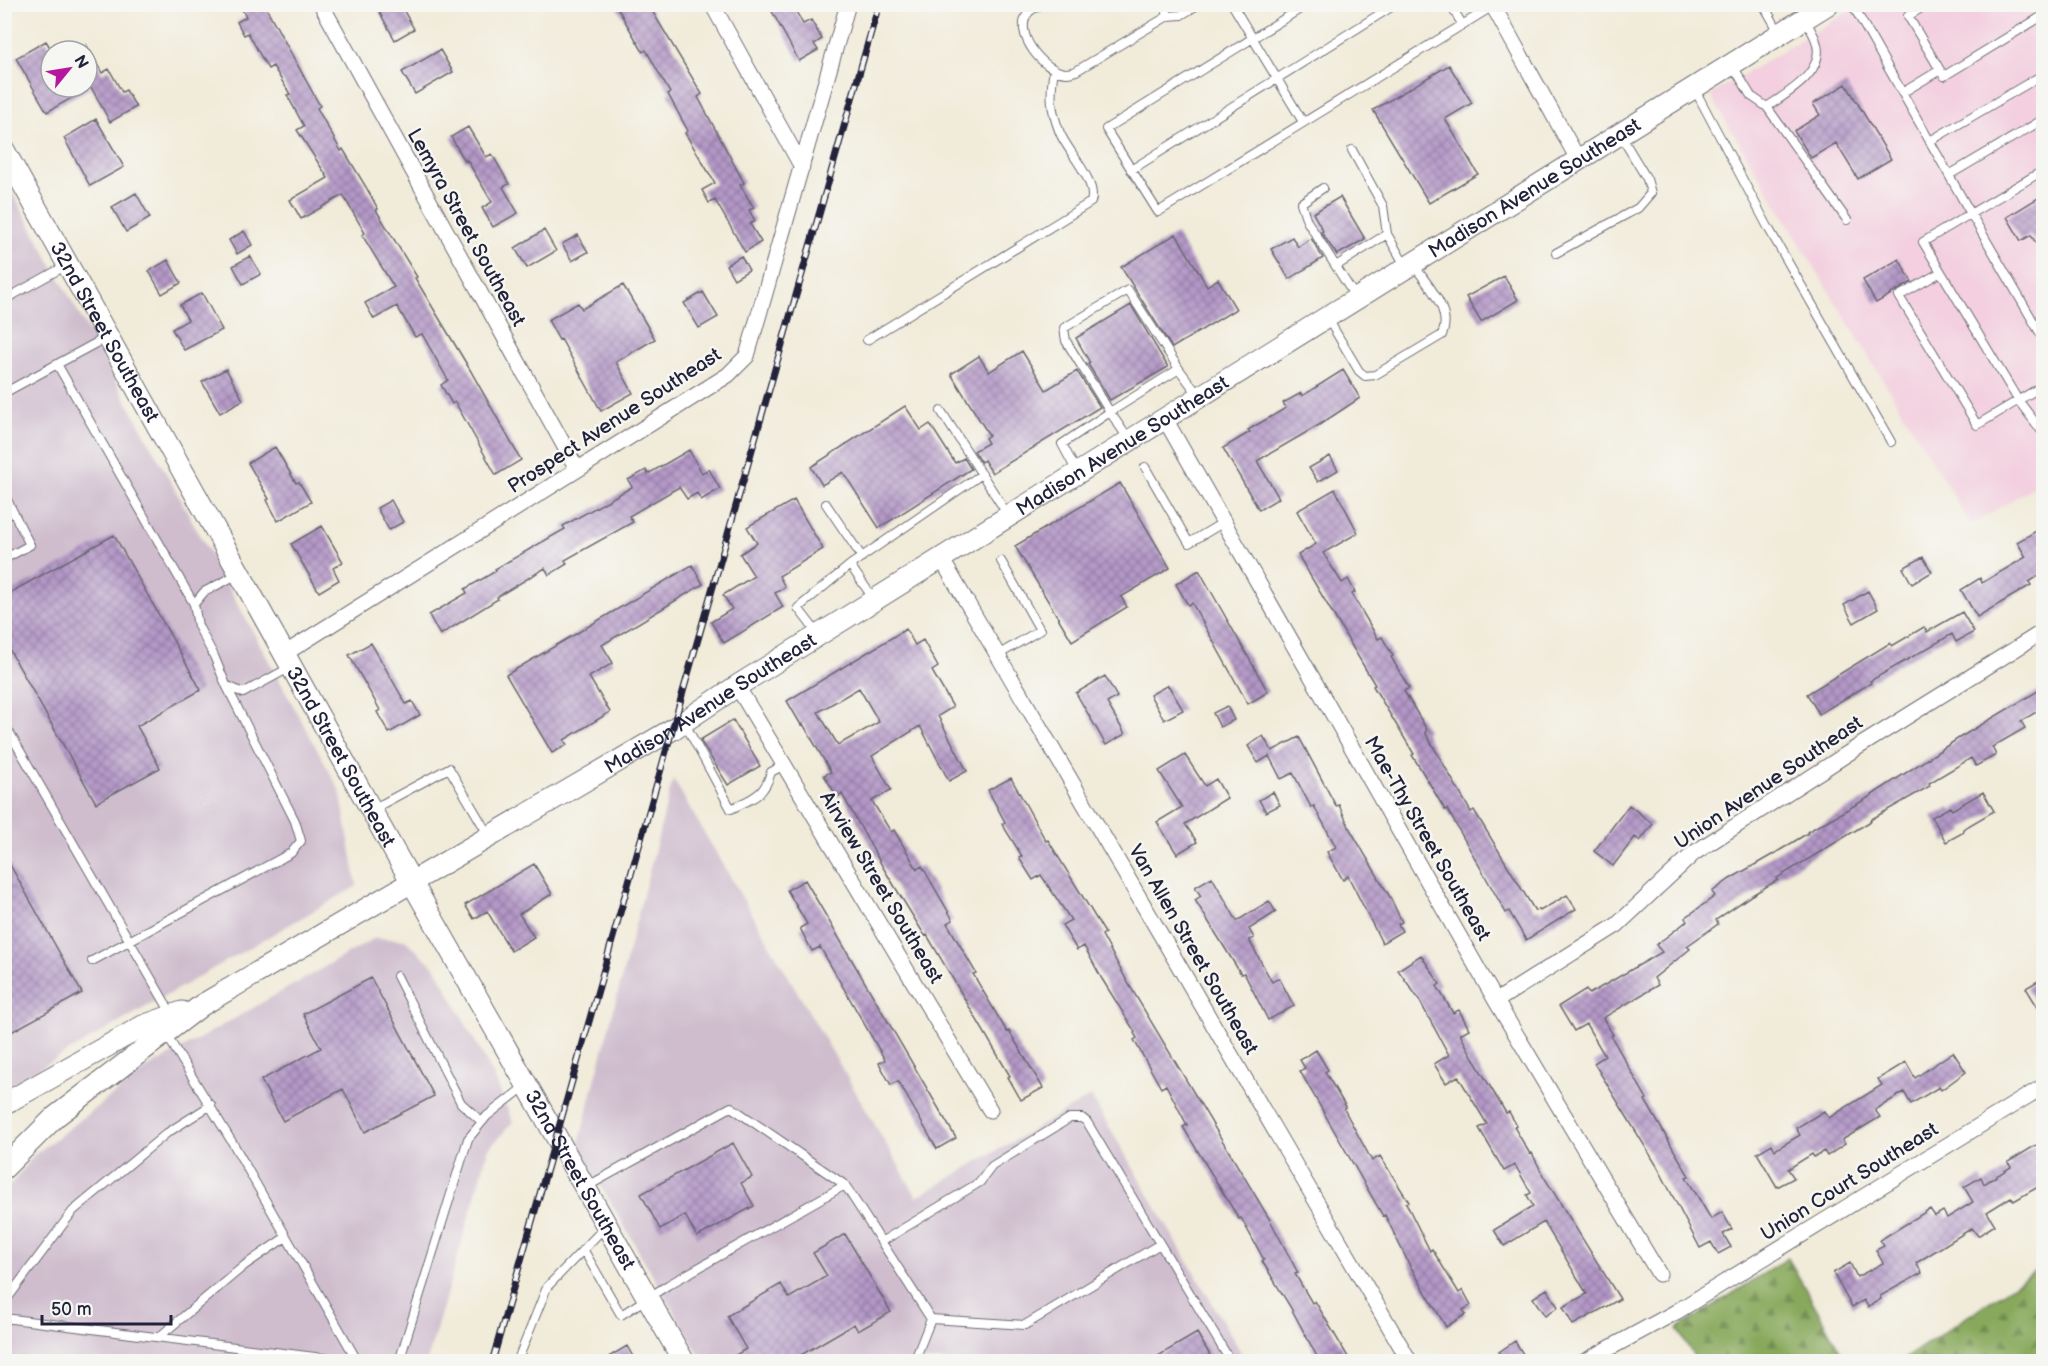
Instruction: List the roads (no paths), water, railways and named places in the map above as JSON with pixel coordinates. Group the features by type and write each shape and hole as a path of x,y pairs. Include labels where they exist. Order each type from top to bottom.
{"street":[{"name":"Lemyra Street Southeast","path":"321,4 577,469"},
{"path":"712,4 802,166"},
{"name":"Prospect Avenue Southeast","path":"287,661 577,469 728,375 747,356 848,4"},
{"name":"Madison Avenue Southeast","path":"4,1168 55,1117 169,1024 684,722 737,686 1828,4"},
{"path":"1492,5 1579,161"},
{"name":"32nd Street Southeast","path":"6,155 287,661 684,1362"},
{"name":"Mae-Thy Street Southeast","path":"1165,419 1496,1001 1659,1274"},
{"name":"Van Allen Street Southeast","path":"942,558 1410,1362"},
{"name":"Union Avenue Southeast","path":"1496,1001 1617,925 1694,853 1850,752 2043,632"},
{"name":"Airview Street Southeast","path":"737,686 990,1110"},
{"path":"4,1104 143,1026 169,1024"},
{"name":"Union Court Southeast","path":"1584,1362 1677,1312 2043,1086"}],"lane":[{"path":"1042,4 1028,8 1024,22 1029,43 1032,51 1042,62 1065,73 1076,71 1168,16 1181,15 1199,4"},
{"path":"1165,4 1168,16"},
{"path":"1232,4 1303,122"},
{"path":"1308,4 1106,129 1158,212 1492,5"},
{"path":"1131,170 1396,4"},
{"path":"1449,4 1462,24"},
{"path":"1763,4 1780,34"},
{"path":"1852,4 2040,333 2043,331"},
{"path":"1929,4 1908,16 1944,76 2043,15"},
{"path":"1767,107 1803,82 1816,65 1817,42 1804,19"},
{"path":"1732,64 1751,96 1767,107 1847,220"},
{"path":"867,340 1091,202 1094,195 1090,185 1060,134 1052,109 1050,93 1054,69"},
{"path":"1902,93 1940,70"},
{"path":"1930,141 2043,74"},
{"path":"1694,88 1769,229 1891,442"},
{"path":"1949,175 2043,119"},
{"path":"1556,254 1638,208 1652,193 1647,179 1620,135"},
{"path":"1327,318 1359,371 1365,376 1375,375 1442,335 1446,326 1442,307 1387,234 1383,206 1352,150"},
{"path":"2043,170 1923,242 2018,400 2043,434"},
{"path":"1323,189 1301,203 1307,221 1357,299"},
{"path":"1336,266 1387,234"},
{"path":"4,300 68,264"},
{"path":"1941,272 1899,296 1977,425 2043,385"},
{"path":"1130,441 1066,341 1064,328 1128,290 1199,398"},
{"path":"4,393 108,336"},
{"path":"57,364 194,604 198,626 296,821 301,841 291,853 92,961"},
{"path":"1077,474 1062,444 1179,369"},
{"path":"941,411 1009,516"},
{"path":"1145,466 1189,543 1224,522"},
{"path":"819,635 798,608 850,565 982,474"},
{"path":"4,494 30,545 4,559"},
{"path":"825,504 862,557"},
{"path":"998,655 1040,630 1001,561"},
{"path":"850,565 875,600"},
{"path":"194,604 204,592 239,574"},
{"path":"226,685 243,693 287,661"},
{"path":"684,722 731,809 761,794 767,786 771,772 784,765"},
{"path":"4,723 130,941 211,1105 356,1362"},
{"path":"371,810 448,768 490,837"},
{"path":"397,976 461,1103 482,1122"},
{"path":"399,1362 468,1138 486,1116 527,1085"},
{"path":"4,1303 73,1211 167,1133 211,1105"},
{"path":"585,1187 731,1107 845,1185 930,1319"},
{"path":"881,1242 980,1182 992,1166 1070,1118 1082,1118 1088,1122 1231,1362"},
{"path":"583,1249 621,1315 648,1297 845,1185"},
{"path":"517,1362 547,1287 607,1225"},
{"path":"159,1337 245,1264 286,1237"},
{"path":"930,1319 1025,1325 1161,1244"},
{"path":"4,1318 356,1362"},
{"path":"914,1362 930,1319"}],"railway":[{"path":"492,1362 879,4"}]}
